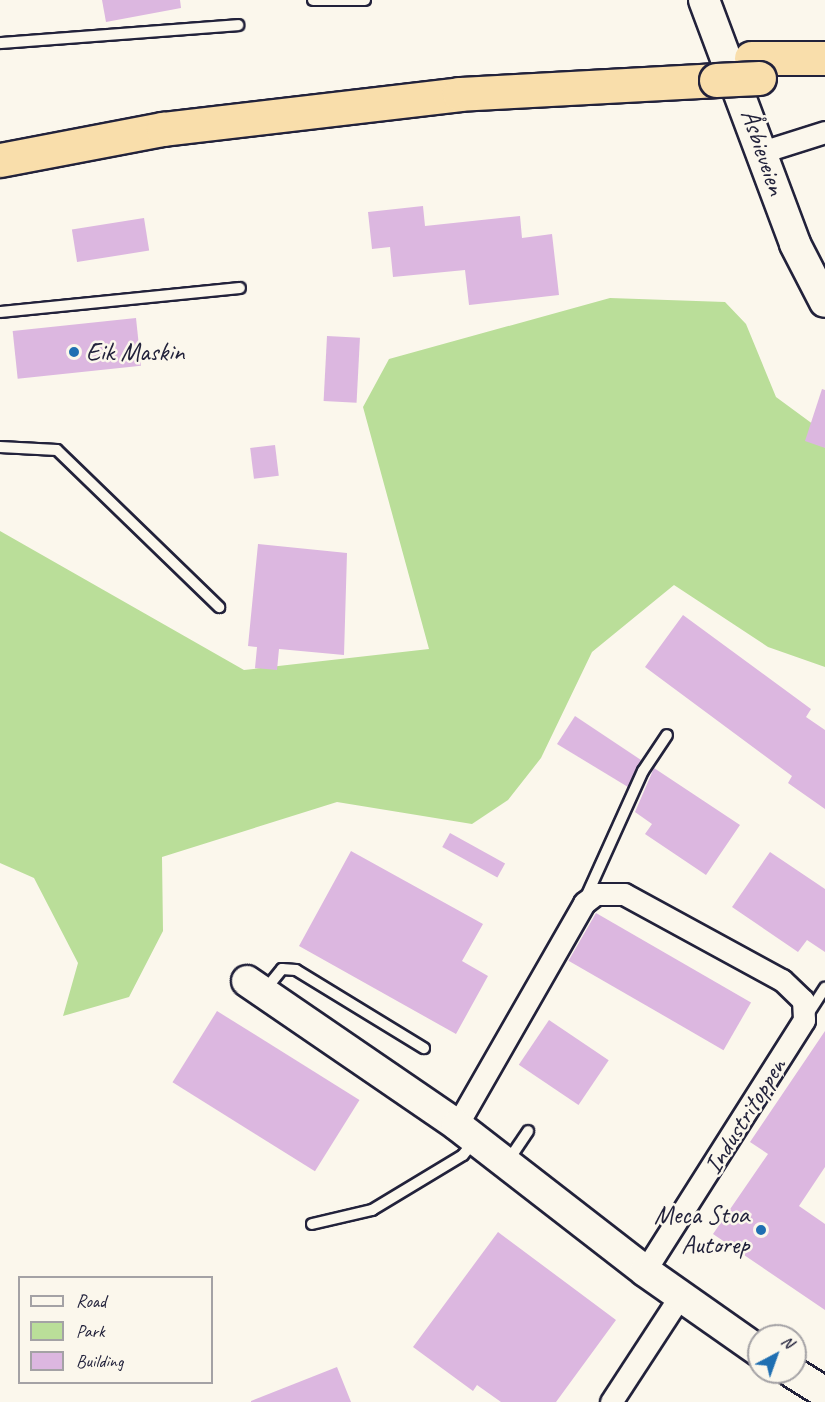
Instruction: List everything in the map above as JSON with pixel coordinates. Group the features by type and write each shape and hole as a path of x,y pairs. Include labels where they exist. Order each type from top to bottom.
{"highway":[{"path":"0,140 172,108 470,73 712,70 755,68 825,58"},
{"path":"755,68 825,78"},
{"path":"0,160 163,129 459,94 712,70"}],"street":[{"name":"Åsbieveien","path":"704,0 817,274 825,302"},
{"path":"765,151 825,132"},
{"path":"466,1132 584,903 609,891 624,894 726,945 794,989 803,1000 804,1020"},
{"path":"255,987 466,1132 645,1271 747,1343"},
{"name":"Industritoppen","path":"645,1271 804,1020"},
{"path":"611,1402 680,1296"},
{"path":"807,1382 825,1393"}],"lane":[{"path":"313,0 365,0"},
{"path":"0,43 238,25"},
{"path":"0,312 240,288"},
{"path":"0,447 57,450 219,607"},
{"path":"584,903 643,771 667,735"},
{"path":"255,987 282,969 296,970 424,1048"},
{"name":"Industritoppen","path":"804,1020 825,988"},
{"path":"506,1164 528,1131"},
{"path":"312,1224 372,1210 463,1155 466,1132"}],"green space":[{"path":"610,298 725,302 746,324 776,397 825,433 825,667 768,647 674,585 592,652 541,758 508,800 472,824 337,802 162,857 163,931 129,997 63,1016 78,963 34,878 0,863 0,531 244,670 429,649 363,407 389,359"}],"building":[{"path":"102,0 180,0 181,8 106,22"},
{"path":"423,206 425,226 520,216 522,238 552,234 559,295 469,305 465,270 393,277 390,247 372,249 368,212"},
{"path":"144,218 149,251 77,262 72,229"},
{"path":"136,318 141,366 18,379 13,331"},
{"path":"327,336 360,338 357,403 324,401"},
{"path":"822,389 825,390 825,448 805,441"},
{"path":"275,445 279,476 254,479 250,448"},
{"path":"258,544 347,553 344,655 279,649 277,670 255,668 257,647 248,646"},
{"path":"683,615 811,709 806,717 825,730 825,809 788,783 792,776 645,667"},
{"path":"575,716 641,760 628,787 557,744"},
{"path":"654,768 740,825 706,875 645,834 652,824 635,812"},
{"path":"450,833 505,864 497,878 442,847"},
{"path":"351,851 483,924 462,961 488,976 456,1034 299,946"},
{"path":"770,852 825,889 825,952 807,940 798,952 732,907"},
{"path":"596,913 751,1002 724,1050 568,961"},
{"path":"217,1011 359,1100 315,1171 172,1082"},
{"path":"549,1020 609,1060 578,1105 519,1065"},
{"path":"825,1031 825,1167 799,1206 825,1224 825,1310 713,1234 768,1154 750,1142"},
{"path":"498,1232 616,1320 556,1402 501,1402 477,1385 473,1391 413,1347"},
{"path":"337,1367 351,1402 251,1402 251,1401"}],"place":[{"name":"Eik Maskin","path":"74,352"},
{"name":"Meca Stoa Autorep","path":"761,1230"}]}
